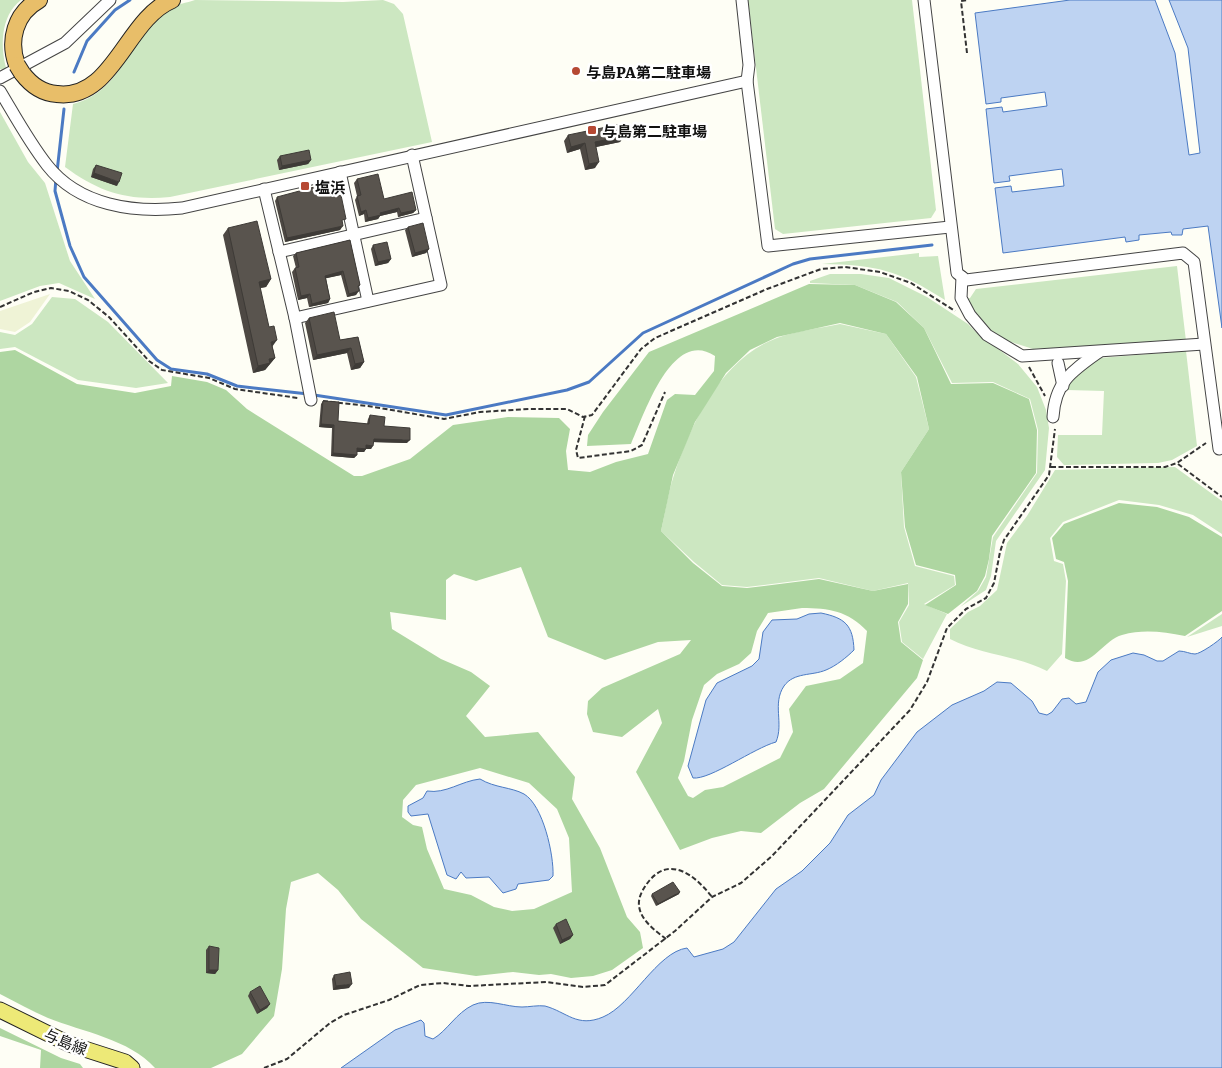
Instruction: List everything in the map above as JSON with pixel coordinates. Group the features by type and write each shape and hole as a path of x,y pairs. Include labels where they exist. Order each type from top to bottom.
{"highway":[{"path":"38,0 26,9 16,27 13,46 19,69 34,86 52,94 68,95 84,91 101,78 144,22 155,10 172,0"}],"main road":[{"name":"与島線","path":"0,1010 69,1044 125,1062 132,1068"}],"street":[{"path":"0,78 65,42 110,0"},
{"path":"742,0 749,65 747,81 768,246 950,227"},
{"path":"924,0 957,273 966,280 1182,253 1194,262 1219,449"},
{"path":"0,91 48,167 61,179 81,192 104,203 142,210 182,208 747,81"},
{"path":"295,318 441,284 412,155"},
{"path":"340,172 368,301"},
{"path":"264,189 295,318 311,396"},
{"path":"279,252 426,218"},
{"path":"962,277 960,298 970,314 987,335 1022,356 1204,344"},
{"path":"1053,417 1054,402 1072,372 1099,352"},
{"path":"1058,364 1063,386"}],"path":[{"path":"967,53 961,0 968,0"},
{"path":"0,307 34,292 51,288 68,291 88,300 149,361 162,370 209,378 235,389 311,396 444,419 480,412 529,409 566,409 585,416 592,416 640,349 655,338 767,289 821,269 845,267 880,272 911,283 958,313"},
{"path":"264,1068 287,1059 330,1023 344,1014 390,1000 420,985 443,983 469,986 546,982 583,987 605,985 666,939 712,897 741,883 772,856 910,710 928,682 947,628 966,609 986,598 994,583 1004,540 1049,475 1055,440 1053,417 1042,387 1022,356"},
{"path":"585,416 576,450 578,458 631,451 642,445 664,392"},
{"path":"1051,467 1133,468 1165,466 1177,463 1216,436"},
{"path":"1177,463 1222,497"},
{"path":"666,939 646,922 639,907 640,894 650,879 664,870 681,870 699,880 712,897"}],"green space":[{"path":"0,0 21,0 14,7 5,23 3,52 7,71 0,69"},
{"path":"195,0 343,2 383,0 394,4 403,14 432,142 170,197 140,198 114,193 90,183 65,167 73,104 90,98 104,88 156,20 172,7"},
{"path":"748,0 912,0 936,210 931,218 783,234 775,229"},
{"path":"0,112 28,162 45,183 70,261 95,299 59,283 40,286 0,301"},
{"path":"919,253 919,257 938,256 945,300 914,282 886,271 858,266 822,264"},
{"path":"1177,266 1186,341 1033,349 1008,341 989,331 979,316 969,308 966,299 970,298 976,289"},
{"path":"830,274 861,274 889,278 927,297 968,324 1018,364 1037,387 1046,410 1049,428 1045,470 996,541 991,576 986,590 960,607 978,591 986,577 993,537 1037,473 1038,430 1030,399 993,382 952,383 924,328 897,302 855,285 810,283 810,281"},
{"path":"809,284 855,285 896,302 924,328 951,384 993,383 1029,399 1037,430 1036,473 992,536 985,576 977,591 948,614 925,605 956,585 955,575 916,565 905,527 901,472 929,429 917,377 886,334 840,323 777,337 750,350 726,373 695,422 673,475 661,531 693,563 722,586 747,588 819,579 873,591 908,584 908,604 898,622 901,642 923,660 917,678 824,789 800,803 761,833 741,831 712,838 680,850 636,772 662,723 658,709 622,737 593,732 587,714 588,701 602,688 680,654 691,640 658,642 605,660 548,637 521,567 476,581 454,574 446,580 446,620 390,612 392,629 441,659 471,672 490,686 466,716 485,737 538,732 575,777 572,799 600,848 627,917 640,932 643,948 612,970 593,976 571,978 551,974 539,975 513,972 476,976 423,968 361,919 338,890 318,873 291,882 286,909 282,969 274,1016 242,1054 211,1068 155,1068 144,1058 119,1043 48,1018 0,994 0,352 15,350 77,384 135,393 171,386 172,376 207,382 226,390 247,409 354,476 362,476 410,459 453,425 508,417 559,418 570,429 566,451 568,470 590,472 616,462 648,454 667,400 675,394 695,395 714,371 715,356 700,350 686,353 673,363 652,396 631,444 587,446 588,435 603,412 649,352","holes":["802,608 838,612 860,624 867,631 863,663 840,679 806,686 789,709 793,732 780,758 723,787 705,790 693,798 688,796 678,778 684,761 692,720 704,685 717,674 739,664 751,653 757,631 768,613","480,768 529,783 557,809 569,838 572,892 534,909 512,911 494,907 471,895 444,889 427,849 422,827 413,825 402,817 403,800 416,785"]},
{"path":"50,294 30,322 15,332 0,329 0,311"},
{"path":"52,297 75,299 108,322 168,383 136,388 78,380 15,347 0,349 0,332 15,335 32,324"},
{"path":"840,324 886,334 916,377 929,429 901,472 904,527 915,566 954,576 955,585 924,604 947,614 923,659 902,642 899,622 909,605 908,583 873,591 819,578 747,587 722,585 661,531 670,489 681,455 711,394 725,376 757,347 777,338"},
{"path":"1186,351 1197,446 1172,460 1158,463 1064,465 1057,457 1058,435 1102,435 1104,391 1067,390 1067,381 1100,358"},
{"path":"1175,467 1222,501 1222,534 1193,515 1159,505 1119,500 1063,522 1050,538 1054,561 1063,564 1066,581 1062,654 1047,671 1023,661 973,648 950,639 950,629 968,612 980,606 997,590 1007,543 1027,516 1055,470"},
{"path":"1119,503 1157,507 1189,517 1222,537 1222,611 1185,636 1161,632 1130,633 1115,638 1088,659 1082,662 1074,662 1065,658 1068,581 1064,562 1056,559 1052,538 1064,524"},
{"path":"1222,614 1222,626 1187,637"},
{"path":"0,1028 61,1058 80,1064 83,1068 40,1068 41,1050 0,1036"}],"water":[{"path":"1070,0 1155,0 1175,53 1189,155 1200,153 1188,48 1169,0 1222,0 1222,328 1208,226 1183,229 1182,235 1172,235 1171,232 1139,235 1139,240 1126,242 1125,237 1003,253 995,188 1011,186 1012,192 1064,186 1062,169 1009,176 1010,181 994,183 986,109 1002,107 1003,112 1047,106 1045,92 1001,98 1001,102 986,104 975,13"},
{"path":"821,613 836,617 846,624 852,634 854,650 830,668 821,672 798,676 784,686 778,707 779,728 776,742 756,750 710,774 693,778 688,766 706,700 717,683 752,666 759,659 763,632 772,620 797,619 809,614"},
{"path":"1222,637 1222,1068 341,1068 395,1030 421,1020 424,1023 425,1036 433,1039 467,1008 479,1003 485,1002 516,1007 545,1006 573,1018 586,1021 603,1017 614,1011 655,968 676,952 687,948 694,957 723,949 734,942 776,889 802,871 830,843 848,815 874,795 881,780 917,732 952,705 984,691 997,682 1011,683 1032,701 1039,713 1047,715 1052,712 1062,699 1069,698 1076,704 1086,702 1098,672 1111,660 1133,653 1144,655 1157,661 1163,661 1179,651 1197,653"},
{"path":"480,779 524,794 531,800 542,819 552,856 553,876 549,880 518,884 516,889 503,893 489,877 466,878 461,872 456,879 447,875 428,814 411,816 408,812 408,806 423,798 427,791 441,791"}],"building":[{"path":"621,124 624,136 595,142 599,162 589,164 585,143 571,147 568,135"},
{"path":"309,150 311,160 282,166 280,156"},
{"path":"96,165 122,173 119,182 94,173"},
{"path":"378,174 384,199 412,192 416,210 401,213 399,208 368,218 366,210 361,212 357,196 361,195 357,179"},
{"path":"333,182 337,196 341,195 346,219 342,220 343,226 287,238 277,197"},
{"path":"257,221 271,279 259,282 269,327 274,326 277,340 271,342 275,358 269,359 270,363 258,366 228,228"},
{"path":"423,223 429,249 415,253 408,227"},
{"path":"350,240 360,285 358,286 359,291 349,294 343,271 325,276 330,299 312,304 310,294 301,296 295,268 299,267 296,253"},
{"path":"387,242 391,259 378,262 373,245"},
{"path":"334,312 340,340 358,337 364,362 355,364 351,348 317,355 309,318"},
{"path":"323,401 339,402 338,421 369,424 370,415 385,417 384,426 410,428 410,440 374,439 373,446 366,445 366,449 357,448 357,455 333,453 334,425 321,424"},
{"path":"673,882 680,892 658,904 652,894"},
{"path":"566,919 573,935 562,940 556,924"},
{"path":"209,946 219,948 218,970 209,970"},
{"path":"350,972 352,984 336,986 334,975"},
{"path":"260,986 270,1004 260,1010 250,992"}],"waterway":[{"path":"74,72 87,41 115,10 130,0"},
{"path":"57,172 64,109"},
{"path":"56,178 55,191 70,246 84,277 157,360 171,369 207,374 237,386 308,394"},
{"path":"314,395 446,415 567,390 589,382 643,333 793,264 810,259 932,245"}],"place":[{"name":"与島PA第二駐車場","path":"576,71"},
{"name":"与島第二駐車場","path":"592,130"},
{"name":"塩浜","path":"305,186"}]}
